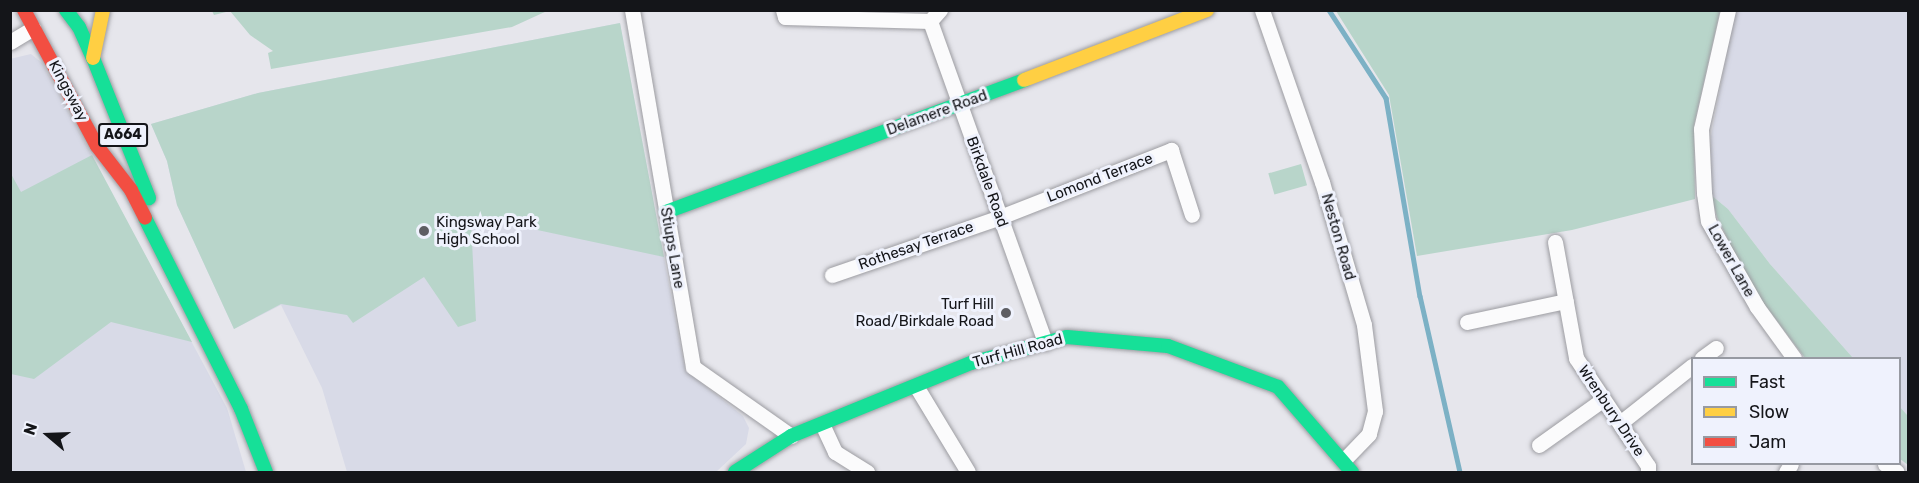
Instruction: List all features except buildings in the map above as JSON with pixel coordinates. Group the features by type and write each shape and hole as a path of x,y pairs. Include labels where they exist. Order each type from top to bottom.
{"main road":[{"name":"Kingsway","path":"22,10 97,146 131,190 241,409 266,472"},
{"path":"93,58 103,10"},
{"name":"Delamere Road","path":"666,212 960,105 1207,10"},
{"name":"Kingsway","path":"57,13 79,27 93,58 148,195 167,264"},
{"path":"33,28 57,13"},
{"name":"A664","path":"73,70 131,190"},
{"name":"Turf Hill Road","path":"735,472 790,436 971,363 1067,337 1168,346 1278,387 1348,466"}],"street":[{"path":"10,20 22,10"},
{"name":"Stiups Lane","path":"632,10 693,367 790,436"},
{"path":"783,10 786,18 935,16"},
{"name":"Neston Road","path":"1262,10 1322,182 1364,325 1375,411 1369,434 1348,466"},
{"name":"Lower Lane","path":"1728,10 1701,129 1704,193 1708,220 1757,307 1793,357"},
{"name":"Birkdale Road","path":"935,16 960,105 1045,343"},
{"path":"10,42 33,28"},
{"name":"Lomond Terrace","path":"1000,217 1171,150 1192,215"},
{"name":"Rothesay Terrace","path":"832,275 1000,217"},
{"name":"Wrenbury Drive","path":"1555,242 1576,358 1648,466 1648,472"},
{"path":"1467,322 1566,302"},
{"path":"1703,357 1716,348"},
{"path":"1620,423 1691,367"},
{"path":"916,386 968,472"},
{"path":"1539,445 1602,400"},
{"path":"822,423 835,452 867,472"}],"shaded area":[{"path":"1735,11 1908,11 1908,416 1901,408 1901,357 1852,357 1770,264 1728,209 1711,195 1711,136"},
{"name":"Kingsway Park High School","path":"620,23 685,370 743,416 749,428 746,444 716,472 347,472 322,388 281,305 234,329 177,205 167,161 151,124 258,93"},
{"path":"31,54 42,63 227,408 246,472 11,472 10,59"}],"green space":[{"path":"212,10 547,11 512,27 271,69 268,53 273,51 250,35 230,11 214,15"},
{"path":"1336,11 1720,11 1694,125 1695,199 1572,230 1417,256 1389,95"},
{"path":"620,23 664,257 476,217 471,222 476,321 458,327 424,277 353,323 347,315 281,304 234,329 177,205 167,161 151,124 258,93"},
{"path":"92,155 192,342 111,322 34,379 11,374 10,172 21,192"},
{"path":"1301,164 1307,185 1274,195 1268,173"},
{"path":"1711,195 1728,209 1770,264 1852,357 1804,357 1750,285 1717,217"},
{"path":"1901,408 1908,416 1908,465 1901,460"}],"waterway":[{"path":"1329,10 1386,98 1420,296 1460,472"}],"traffic: fast":[{"path":"66,10 79,27 93,58 149,198"},
{"path":"666,212 1024,80"},
{"path":"145,218 241,409 266,472"},
{"path":"735,472 791,436 971,363 1067,337 1168,346 1278,387 1352,472"}],"traffic: slow":[{"path":"93,58 103,10"},
{"path":"1024,80 1207,10"}],"traffic: jam":[{"path":"24,10 97,146 131,190 145,218"}],"place":[{"name":"Kingsway Park High School","path":"424,231"},
{"name":"Turf Hill Road/Birkdale Road","path":"1006,313"}]}
